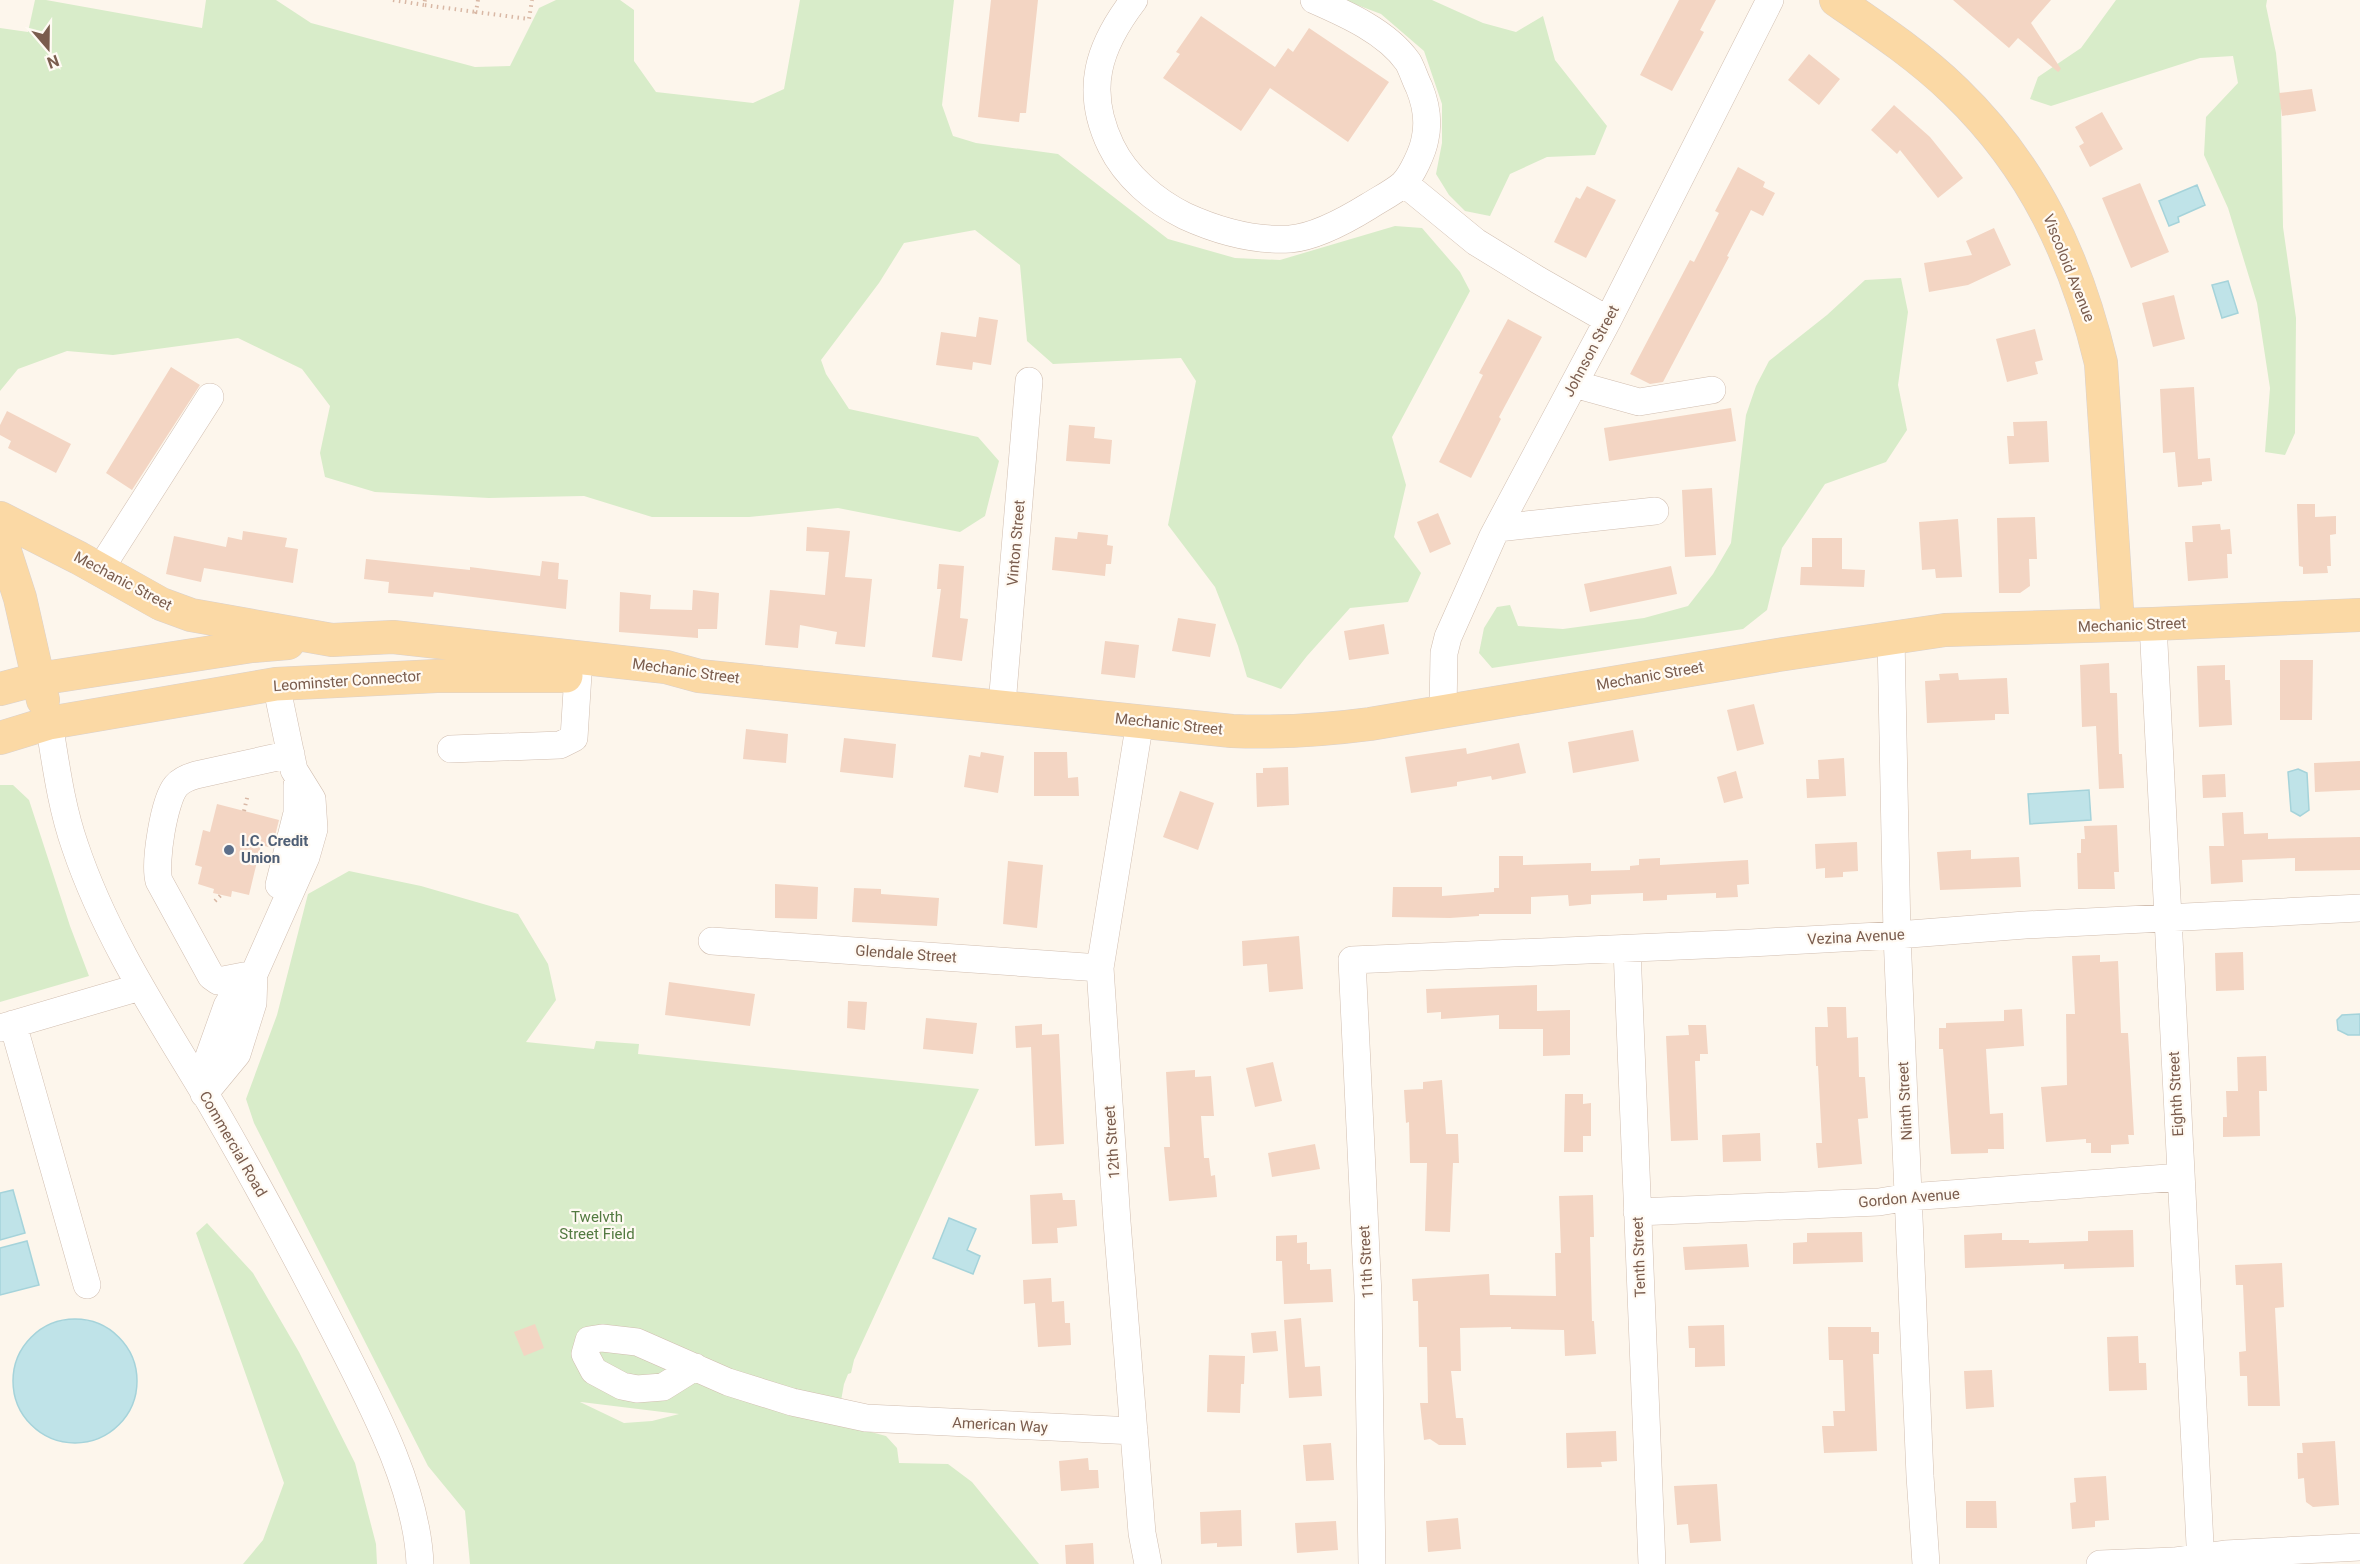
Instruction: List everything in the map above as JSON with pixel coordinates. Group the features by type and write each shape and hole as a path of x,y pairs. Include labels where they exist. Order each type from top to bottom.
{"main road":[{"name":"Viscoloid Avenue","path":"1836,0 1905,48 1955,91 2012,153 2052,220 2091,324 2101,363 2118,625"},
{"name":"Mechanic Street","path":"0,518 161,604 191,615 332,640 393,637 579,667"},
{"path":"0,536 20,598 49,723"},
{"name":"Mechanic Street","path":"699,676 1002,705 1232,731 1314,732 1945,630 2360,615"},
{"path":"0,689 38,680 252,646 332,640"},
{"name":"Leominster Connector","path":"0,738 49,723 276,684 579,667 663,680 699,676"}],"street":[{"path":"1134,0 1117,23 1098,68 1096,98 1104,132 1119,162 1140,186 1171,209 1213,229 1256,238 1292,239 1326,229 1404,183 1423,150 1428,125 1423,97 1408,62 1382,37 1337,10 1314,0"},
{"name":"Johnson Street","path":"1443,711 1444,653 1448,637 1498,528 1608,320 1770,0"},
{"path":"1404,183 1476,242 1608,320"},
{"name":"Vinton Street","path":"1002,705 1029,381"},
{"path":"1574,384 1639,402 1712,390"},
{"path":"99,571 210,396"},
{"path":"1498,528 1656,511"},
{"name":"Eighth Street","path":"2153,624 2200,1561"},
{"name":"Ninth Street","path":"1891,637 1897,935 1920,1476 1926,1564"},
{"path":"451,749 560,745 574,738 579,667"},
{"path":"204,1094 237,1054 253,1003 254,974 306,857 314,829 312,799 294,766 276,684"},
{"name":"12th Street","path":"1140,721 1100,968 1142,1533 1148,1564"},
{"name":"Commercial Road","path":"49,723 64,807 75,846 108,929 285,1234 371,1404 398,1466 415,1526 420,1564"},
{"path":"254,974 227,981 218,981 211,976 159,881 158,853 170,795 182,781 196,775 294,766"},
{"name":"Vezina Avenue","path":"1352,960 1627,949 2360,908"},
{"name":"Glendale Street","path":"712,941 1100,968"},
{"name":"Tenth Street","path":"1627,949 1652,1564"},
{"name":"11th Street","path":"1352,960 1368,1295 1372,1564"},
{"path":"87,1285 7,1026 140,987"},
{"name":"Gordon Avenue","path":"1637,1212 1879,1202 1909,1197 2181,1177"},
{"name":"American Way","path":"695,1367 728,1382 792,1402 866,1418 1134,1431"},
{"path":"2100,1564 2200,1561 2360,1547"}],"path":[{"path":"393,0 424,2 529,19 532,0"},
{"path":"476,12 478,0"},
{"path":"244,811 248,794"},
{"path":"215,901 221,895"}],"green space":[{"path":"35,0 46,0 202,28 206,0 276,0 311,23 475,67 510,66 539,8 556,0 620,0 634,10 634,61 656,92 753,103 784,89 800,0 954,0 942,105 953,136 976,143 1058,154 1168,239 1235,258 1280,260 1395,226 1422,228 1460,272 1470,291 1392,437 1406,485 1394,537 1421,573 1408,602 1350,608 1281,689 1247,677 1238,646 1215,587 1168,525 1196,381 1181,358 1053,364 1027,341 1020,265 975,230 904,243 879,283 821,360 826,374 849,409 978,437 999,461 985,516 960,532 838,508 749,517 652,517 584,496 489,498 375,492 325,477 320,453 330,406 302,369 238,338 113,355 67,351 18,369 0,391 0,28 28,32"},
{"path":"1344,0 1432,0 1483,23 1516,32 1543,16 1555,60 1607,126 1595,155 1547,157 1510,174 1490,216 1465,211 1449,195 1436,174 1442,143 1442,104 1424,51 1381,14"},
{"path":"2116,0 2267,0 2266,6 2276,53 2281,105 2283,227 2296,318 2295,433 2285,455 2265,452 2270,388 2257,303 2228,208 2204,155 2206,117 2238,83 2233,56 2200,58 2051,106 2030,99 2038,77 2081,48"},
{"path":"1901,278 1908,312 1898,385 1907,430 1886,462 1825,484 1782,548 1767,610 1743,629 1492,668 1479,653 1484,628 1497,607 1510,605 1518,626 1563,629 1644,618 1688,606 1713,574 1731,543 1746,415 1756,386 1769,361 1827,315 1865,280"},
{"path":"0,785 13,785 29,800 70,926 89,976 0,1002"},
{"name":"Twelvth Street Field","path":"349,871 421,886 518,914 548,964 556,1000 526,1042 594,1049 596,1041 639,1044 638,1054 979,1089 854,1360 851,1373 848,1374 837,1423 886,1436 897,1448 899,1463 948,1464 972,1482 1039,1564 470,1564 465,1511 428,1466 254,1123 246,1099 277,1015 308,894","holes":["580,1402 679,1414 652,1421 624,1423"]},
{"path":"207,1223 253,1273 299,1352 355,1463 376,1544 377,1564 243,1564 263,1540 284,1483 196,1233"}],"water":[{"path":"2197,185 2205,205 2178,217 2179,222 2169,226 2159,201"},
{"path":"2228,281 2238,313 2222,318 2212,285"},
{"path":"2298,769 2307,773 2309,810 2300,816 2291,811 2288,772"},
{"path":"2089,790 2091,820 2030,824 2028,794"},
{"path":"2360,1014 2360,1035 2348,1035 2338,1030 2337,1020 2342,1015"},
{"path":"13,1190 25,1233 0,1240 0,1193"},
{"path":"949,1218 976,1229 967,1250 980,1256 973,1274 933,1258"},
{"path":"27,1241 39,1285 0,1295 0,1248"},
{"path":"75,1319 99,1323 119,1337 133,1357 137,1381 133,1405 119,1425 99,1439 75,1443 51,1439 31,1425 17,1405 13,1381 17,1357 31,1337 51,1323"}],"building":[{"path":"991,0 1038,0 1026,113 1020,113 1019,122 978,117"},
{"path":"1679,0 1716,0 1700,30 1704,32 1672,91 1640,75"},
{"path":"1953,0 2051,0 2031,23 2061,69 2058,72 2018,38 2009,48"},
{"path":"1201,16 1275,67 1288,48 1293,52 1309,28 1389,82 1348,142 1270,88 1241,131 1163,78 1180,54 1176,52"},
{"path":"1809,54 1840,79 1819,105 1788,80"},
{"path":"2312,89 2316,111 2282,116 2279,93"},
{"path":"1894,105 1930,137 1963,178 1938,198 1900,150 1897,154 1871,130"},
{"path":"2102,112 2123,149 2090,167 2079,146 2084,143 2075,127"},
{"path":"1738,167 1765,182 1763,187 1775,193 1763,216 1751,210 1727,256 1729,257 1663,382 1650,384 1630,374 1690,260 1694,262 1719,213 1715,211"},
{"path":"2140,183 2169,252 2131,268 2102,198"},
{"path":"1587,186 1616,200 1586,258 1554,242 1576,197 1580,199"},
{"path":"1994,228 2011,265 1968,285 1929,292 1924,263 1972,255 1966,241"},
{"path":"2174,295 2185,339 2153,347 2142,303"},
{"path":"979,317 998,320 991,365 973,362 972,370 936,365 941,332 976,337"},
{"path":"1508,319 1542,337 1499,417 1501,419 1471,478 1439,462 1483,375 1479,373"},
{"path":"2035,329 2043,360 2035,362 2038,374 2007,382 1996,339"},
{"path":"171,367 200,385 132,490 106,473"},
{"path":"2194,387 2198,459 2210,458 2212,481 2202,482 2202,485 2178,487 2175,452 2163,453 2160,389"},
{"path":"1731,408 1736,441 1609,461 1604,428"},
{"path":"7,411 71,444 56,473 8,448 11,441 0,435 0,425"},
{"path":"2047,421 2049,462 2009,464 2007,436 2014,436 2013,422"},
{"path":"1069,425 1095,427 1094,438 1112,440 1110,464 1066,461"},
{"path":"1712,488 1716,555 1685,557 1682,490"},
{"path":"2297,504 2315,504 2315,517 2336,516 2336,534 2330,535 2331,566 2327,566 2328,573 2303,574 2303,567 2299,566"},
{"path":"1438,513 1451,544 1430,553 1417,522"},
{"path":"2035,517 2037,559 2029,559 2030,586 2020,593 1999,593 1997,518"},
{"path":"1958,519 1962,577 1936,578 1935,569 1922,570 1919,522"},
{"path":"2220,524 2221,530 2230,529 2232,554 2227,554 2228,578 2188,581 2185,542 2193,542 2192,526"},
{"path":"807,527 850,531 845,577 872,579 865,647 835,644 837,632 800,625 798,648 765,645 770,590 825,595 829,552 806,551"},
{"path":"243,531 287,538 285,547 298,549 293,583 204,568 201,582 166,574 174,536 226,547 228,537 242,540"},
{"path":"1078,532 1108,535 1107,545 1113,546 1111,564 1106,564 1105,576 1052,570 1055,537 1077,539"},
{"path":"1812,538 1842,538 1842,569 1865,570 1864,587 1800,585 1801,567 1812,567"},
{"path":"366,559 470,570 470,567 540,576 542,561 559,563 558,579 568,580 566,609 434,592 433,597 388,593 389,582 364,579"},
{"path":"939,564 964,566 960,618 968,619 962,661 932,657 941,589 937,589"},
{"path":"1671,566 1677,594 1590,612 1584,584"},
{"path":"693,590 719,593 717,629 698,629 698,638 619,632 620,592 651,595 650,609 692,610"},
{"path":"1178,618 1216,624 1210,657 1172,651"},
{"path":"1384,624 1389,654 1349,660 1344,631"},
{"path":"1105,641 1139,645 1135,678 1101,674"},
{"path":"2280,660 2313,660 2312,720 2280,720"},
{"path":"2109,663 2110,693 2117,693 2119,754 2122,754 2124,788 2099,789 2096,726 2082,727 2080,665"},
{"path":"2225,665 2225,680 2230,680 2232,725 2199,727 2197,666"},
{"path":"1958,673 1959,680 2007,678 2009,714 1995,714 1995,720 1927,723 1925,681 1940,680 1939,674"},
{"path":"1754,704 1764,744 1737,751 1727,710"},
{"path":"746,729 788,734 786,763 743,759"},
{"path":"1633,730 1639,761 1573,773 1568,742"},
{"path":"844,738 896,744 893,778 840,772"},
{"path":"1519,743 1526,773 1492,780 1491,776 1457,782 1457,786 1411,793 1405,757 1466,748 1467,754"},
{"path":"981,752 1004,756 998,793 964,787 969,755 980,757"},
{"path":"1034,752 1067,752 1068,778 1078,777 1079,796 1034,796"},
{"path":"1844,758 1846,796 1807,798 1806,779 1819,779 1818,760"},
{"path":"2360,761 2360,790 2315,792 2314,763"},
{"path":"1288,767 1289,805 1257,807 1256,773 1263,773 1263,768"},
{"path":"1736,771 1743,798 1724,803 1717,777"},
{"path":"2225,774 2226,797 2203,798 2202,775"},
{"path":"1180,791 1214,803 1198,850 1163,837"},
{"name":"I.C. Credit Union","path":"217,804 279,820 272,848 261,845 249,895 232,891 231,897 213,893 214,889 198,884 202,867 195,865 203,830 210,832"},
{"path":"2243,812 2244,834 2268,833 2268,839 2360,837 2360,870 2295,871 2295,858 2242,860 2243,882 2211,884 2209,846 2224,846 2222,813"},
{"path":"2117,825 2119,872 2114,872 2115,889 2078,889 2077,853 2081,853 2081,839 2085,839 2084,826"},
{"path":"1857,842 1858,871 1843,872 1843,877 1825,878 1825,868 1816,869 1815,844"},
{"path":"1971,850 1971,859 2019,857 2021,887 1940,890 1937,852"},
{"path":"1499,856 1523,856 1523,865 1591,863 1591,871 1630,870 1630,866 1639,865 1639,859 1660,858 1660,865 1748,860 1749,884 1737,885 1738,897 1716,898 1716,893 1667,895 1667,900 1643,901 1643,893 1591,895 1591,904 1569,906 1568,895 1531,897 1531,914 1479,914 1479,916 1450,918 1392,917 1393,887 1442,887 1442,896 1494,892 1494,888 1499,888"},
{"path":"1008,861 1043,865 1037,928 1003,924"},
{"path":"775,884 818,887 817,919 775,918"},
{"path":"854,888 881,889 881,894 939,898 937,926 852,922"},
{"path":"1299,936 1303,989 1269,992 1267,964 1243,966 1242,941"},
{"path":"2243,952 2244,990 2216,991 2215,953"},
{"path":"2100,955 2100,962 2118,961 2121,1033 2128,1033 2134,1135 2128,1135 2129,1144 2111,1145 2111,1153 2091,1153 2091,1143 2086,1143 2086,1139 2046,1142 2041,1087 2067,1085 2066,1014 2075,1014 2072,956"},
{"path":"669,982 755,994 750,1026 665,1015"},
{"path":"1537,985 1537,1011 1570,1010 1570,1055 1543,1056 1543,1029 1499,1029 1499,1015 1441,1019 1441,1012 1427,1013 1426,989"},
{"path":"848,1001 867,1002 865,1030 847,1028"},
{"path":"1827,1007 1846,1007 1847,1038 1858,1037 1859,1077 1865,1077 1868,1118 1858,1119 1862,1164 1818,1168 1816,1143 1822,1143 1815,1027 1828,1027"},
{"path":"2022,1009 2024,1046 1986,1049 1990,1114 2003,1113 2004,1149 1988,1149 1988,1153 1951,1154 1943,1049 1939,1049 1939,1028 1946,1028 1946,1023 2004,1021 2004,1010"},
{"path":"926,1018 977,1023 973,1054 923,1049"},
{"path":"1042,1024 1042,1035 1059,1034 1064,1144 1035,1146 1031,1047 1016,1048 1015,1026"},
{"path":"1688,1025 1706,1025 1708,1054 1700,1054 1700,1061 1695,1061 1698,1140 1671,1141 1666,1036 1689,1035"},
{"path":"2266,1056 2267,1091 2259,1091 2260,1136 2223,1137 2223,1117 2227,1117 2226,1091 2238,1091 2237,1057"},
{"path":"1273,1062 1282,1101 1255,1107 1246,1068"},
{"path":"1195,1070 1195,1077 1211,1076 1214,1116 1201,1116 1204,1158 1209,1158 1211,1176 1215,1175 1217,1197 1169,1201 1164,1147 1170,1147 1166,1072"},
{"path":"1442,1080 1446,1134 1458,1134 1459,1163 1453,1163 1450,1232 1425,1231 1427,1163 1410,1163 1409,1122 1406,1123 1404,1090 1423,1089 1423,1082"},
{"path":"1565,1094 1583,1094 1583,1104 1591,1103 1591,1136 1583,1136 1583,1152 1564,1152"},
{"path":"1760,1133 1761,1161 1723,1162 1722,1135"},
{"path":"1315,1144 1320,1169 1272,1177 1268,1153"},
{"path":"1062,1193 1063,1200 1075,1200 1077,1226 1057,1228 1058,1243 1032,1244 1030,1195"},
{"path":"1593,1195 1594,1237 1590,1237 1592,1321 1594,1321 1596,1354 1565,1356 1564,1330 1511,1329 1511,1327 1460,1328 1461,1371 1451,1371 1456,1418 1463,1418 1466,1445 1439,1445 1430,1439 1424,1440 1420,1403 1428,1403 1427,1347 1419,1347 1418,1301 1413,1301 1412,1279 1489,1274 1490,1295 1556,1296 1555,1253 1561,1253 1559,1196"},
{"path":"2133,1230 2134,1267 2064,1269 2064,1264 1965,1268 1964,1235 2002,1233 2002,1240 2029,1240 2029,1243 2088,1241 2088,1231"},
{"path":"1862,1232 1863,1262 1793,1264 1793,1243 1807,1242 1807,1233"},
{"path":"1297,1235 1297,1243 1307,1242 1307,1264 1310,1264 1310,1270 1331,1269 1333,1302 1284,1304 1282,1261 1276,1261 1276,1236"},
{"path":"1747,1244 1749,1267 1685,1270 1683,1247"},
{"path":"2282,1263 2284,1307 2275,1308 2280,1406 2248,1406 2247,1376 2240,1376 2239,1352 2246,1351 2243,1285 2236,1285 2235,1265"},
{"path":"1051,1278 1052,1302 1064,1301 1065,1323 1070,1323 1071,1345 1038,1347 1035,1303 1024,1304 1023,1280"},
{"path":"1301,1318 1305,1367 1320,1366 1322,1396 1289,1398 1284,1320"},
{"path":"535,1324 544,1348 524,1356 514,1332"},
{"path":"1724,1325 1725,1366 1695,1367 1695,1348 1689,1348 1688,1326"},
{"path":"1828,1327 1871,1327 1871,1332 1879,1332 1879,1354 1873,1354 1877,1451 1824,1453 1822,1426 1834,1426 1833,1411 1845,1411 1843,1360 1829,1360"},
{"path":"1276,1331 1278,1351 1253,1353 1251,1333"},
{"path":"2138,1336 2139,1363 2146,1363 2147,1390 2109,1391 2107,1337"},
{"path":"1209,1355 1245,1356 1240,1413 1207,1412"},
{"path":"1992,1370 1994,1407 1966,1409 1964,1371"},
{"path":"1616,1431 1617,1461 1601,1462 1602,1467 1567,1468 1566,1433"},
{"path":"2335,1441 2339,1505 2313,1507 2306,1502 2304,1478 2298,1479 2297,1453 2303,1453 2302,1443"},
{"path":"1331,1443 1334,1480 1306,1481 1303,1445"},
{"path":"1088,1458 1089,1470 1098,1470 1099,1488 1061,1491 1059,1461"},
{"path":"2106,1476 2109,1520 2095,1521 2095,1527 2072,1529 2070,1503 2076,1502 2074,1478"},
{"path":"1717,1484 1721,1541 1690,1543 1688,1524 1677,1525 1674,1486"},
{"path":"1966,1501 1996,1501 1997,1528 1966,1528"},
{"path":"1241,1510 1242,1546 1217,1547 1217,1543 1201,1544 1200,1512"},
{"path":"1458,1518 1461,1549 1428,1552 1426,1521"},
{"path":"1336,1521 1338,1550 1297,1553 1295,1523"},
{"path":"1093,1543 1094,1564 1066,1564 1065,1545"}],"place":[{"name":"I.C. Credit Union","path":"229,850"}]}
